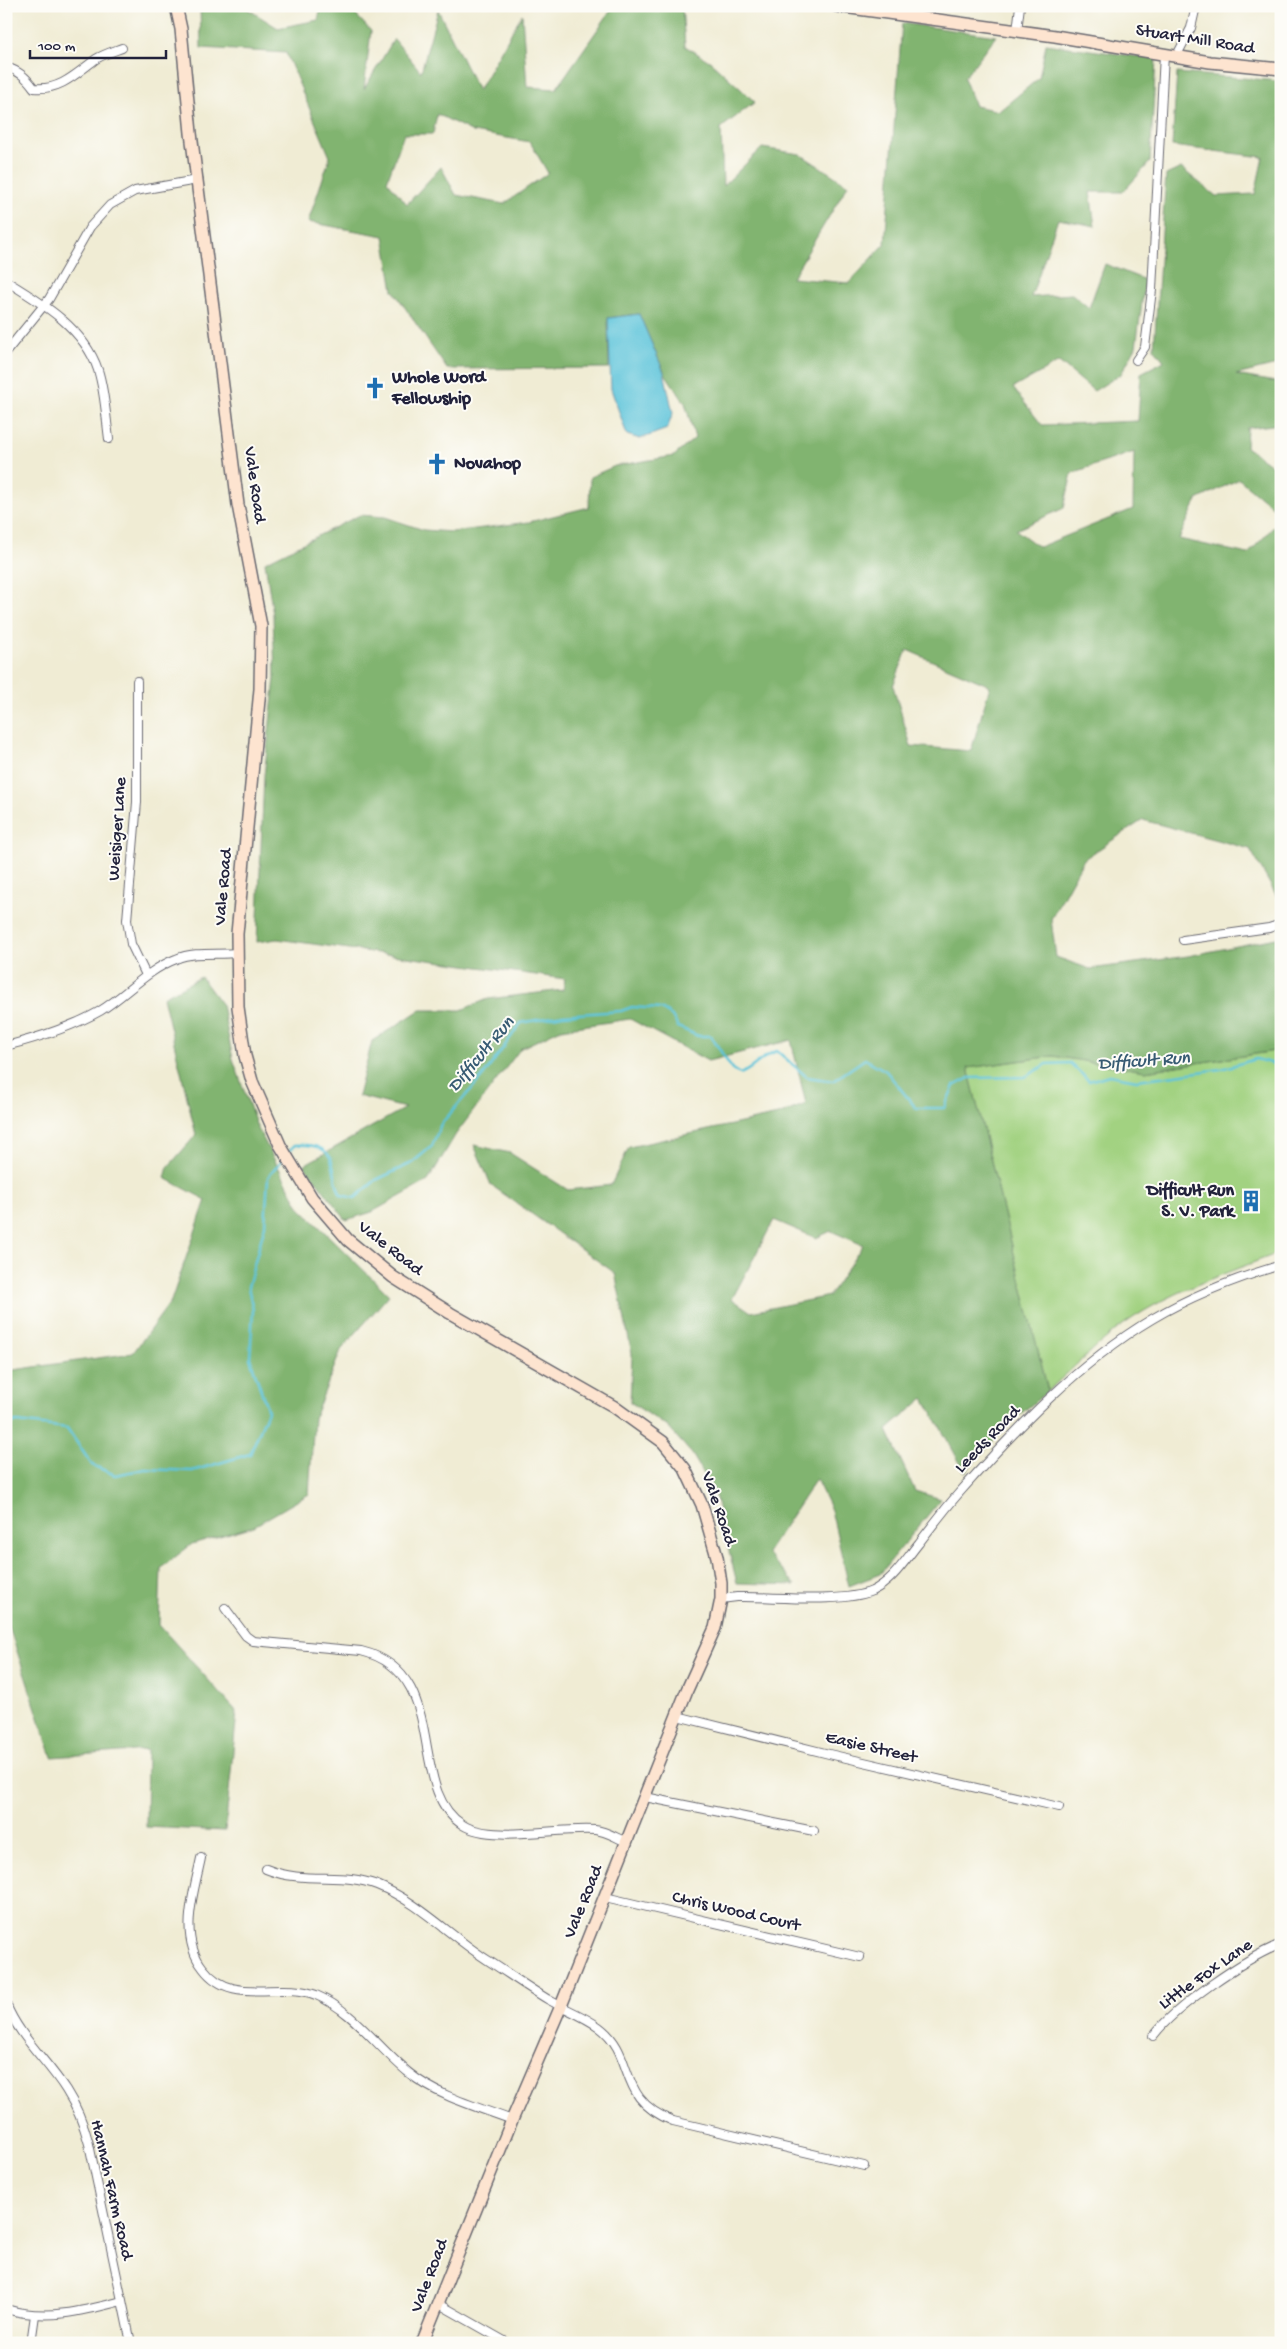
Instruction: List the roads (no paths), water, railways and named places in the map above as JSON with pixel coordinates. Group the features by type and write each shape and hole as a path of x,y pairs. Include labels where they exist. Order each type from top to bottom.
{"main road":[{"name":"Vale Road","path":"176,6 181,29 196,180 238,505 262,646 259,708 237,953 238,1007 245,1056 252,1081 280,1145 312,1198 348,1240 393,1277 450,1313 613,1406 663,1442 685,1469 702,1505 716,1557 721,1599 715,1628 677,1716 561,2006 512,2120 422,2343"},
{"name":"Stuart Mill Road","path":"836,6 1017,31 1176,56 1281,69"}],"street":[{"path":"1017,31 1020,6"},
{"path":"1176,56 1191,28 1196,6"},
{"path":"6,67 17,70 34,88 42,89 73,78 98,57 122,48"},
{"path":"1136,360 1142,354 1147,339 1152,290 1164,54"},
{"path":"6,352 44,306 90,227 110,205 135,191 196,180"},
{"path":"6,280 44,306 72,329 91,354 100,376 109,439"},
{"name":"Weisiger Lane","path":"137,681 137,802 127,920 131,944 146,975"},
{"path":"1183,940 1269,928 1281,924"},
{"path":"6,1046 47,1034 100,1011 146,975 175,959 186,956 237,953"},
{"name":"Leeds Road","path":"721,1599 736,1597 848,1597 874,1590 894,1574 986,1462 1035,1413 1084,1369 1154,1318 1212,1291 1281,1265"},
{"path":"225,1608 246,1636 253,1641 361,1651 373,1654 390,1663 402,1676 417,1703 438,1789 444,1803 450,1813 465,1826 478,1832 497,1834 554,1830 596,1830 607,1832 627,1842"},
{"name":"Easie Street","path":"677,1716 829,1754 1059,1807"},
{"path":"645,1797 814,1831"},
{"path":"201,1858 189,1933 193,1952 210,1976 219,1983 235,1990 312,1994 331,2001 410,2074 440,2091 512,2120"},
{"path":"266,1870 299,1878 348,1878 376,1885 413,1904 488,1961 598,2027 608,2035 621,2055 634,2092 647,2106 662,2117 864,2166"},
{"name":"Chris Wood Court","path":"605,1897 860,1958"},
{"name":"Little Fox Lane","path":"1153,2036 1185,2004 1254,1958 1281,1944"},
{"name":"Hannah Farm Road","path":"6,2004 8,2015 66,2090 83,2124 89,2144 131,2343"},
{"path":"6,2309 35,2315 67,2313 122,2301"},
{"path":"439,2304 508,2343"},
{"path":"31,2343 35,2315"}],"water":[{"path":"639,314 664,372 673,413 667,429 640,439 627,435 611,389 608,318"}],"waterway":[{"name":"Difficult Run","path":"289,1151 295,1145 310,1145 323,1150 332,1161 341,1195 355,1198 376,1180 412,1163 432,1146 441,1124 483,1076 521,1023 563,1015 621,1011 632,1007 661,1009 672,1016 678,1027 698,1036 711,1036 732,1069 740,1074 777,1051 807,1077 833,1081 865,1059 886,1071 916,1108 944,1108 954,1086 969,1078 1025,1077 1047,1064 1070,1063 1089,1081 1109,1075 1137,1080 1221,1069 1256,1059 1281,1066"},
{"name":"Difficult Run","path":"6,1423 18,1422 67,1428 92,1465 115,1475 145,1469 192,1471 250,1454 268,1411 250,1358 253,1310 248,1287 265,1225 268,1177 284,1158"}],"place":[{"name":"Whole Word Fellowship","path":"375,388"},
{"name":"Novahop","path":"437,464"},
{"name":"Difficult Run S. V. Park","path":"1251,1201"}]}
